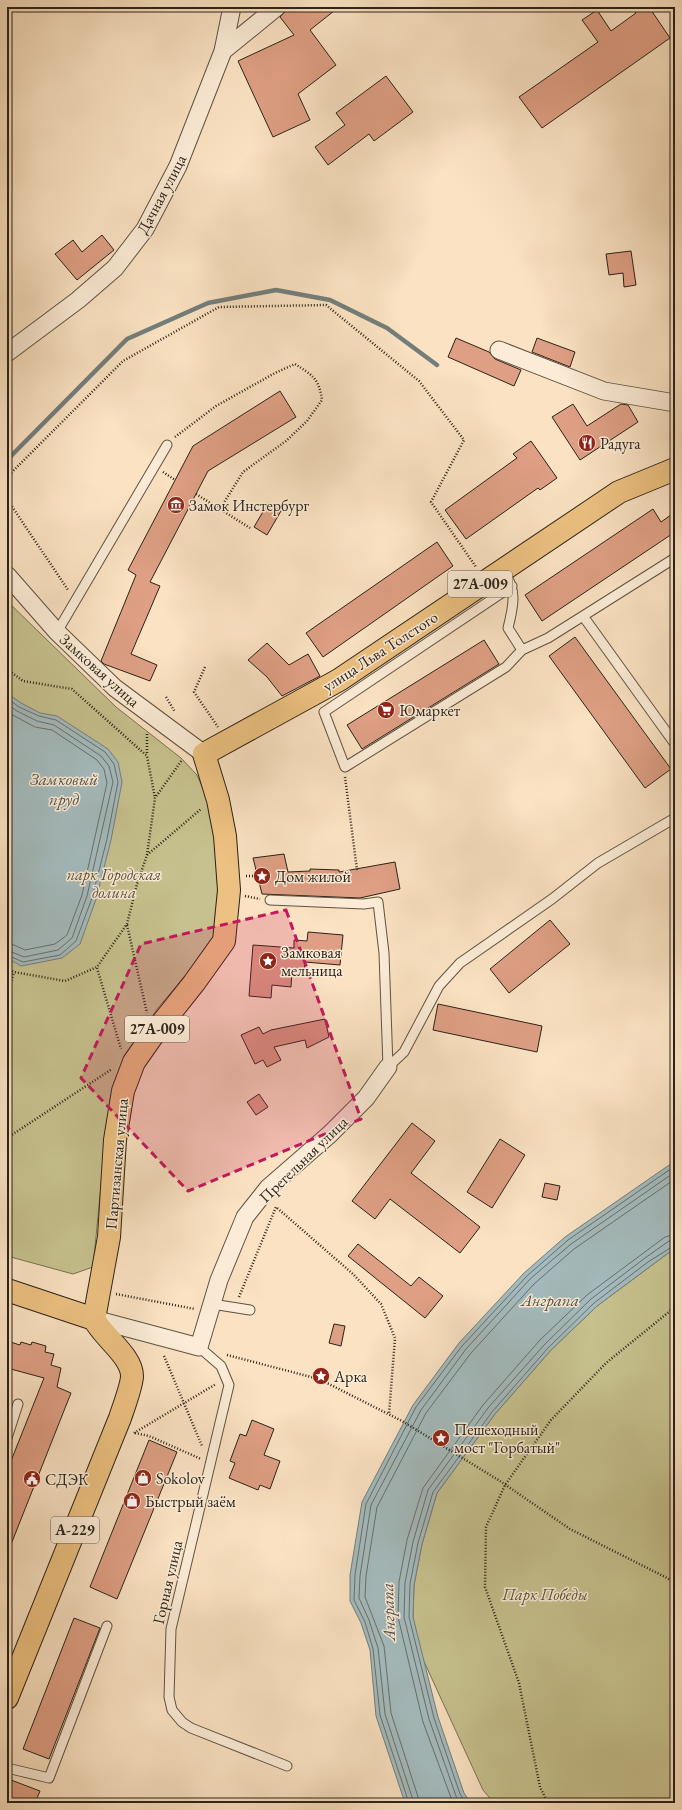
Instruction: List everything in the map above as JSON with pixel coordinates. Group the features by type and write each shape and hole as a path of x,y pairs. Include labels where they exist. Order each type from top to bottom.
{"main road":[{"name":"улица Льва Толстого","path":"204,754 339,680 500,579 619,492 675,469"},
{"name":"Партизанская улица","path":"94,1319 109,1237 115,1140 123,1091 134,1062 224,941 228,890 225,836 218,800 204,754"},
{"path":"7,1290 94,1319"},
{"name":"А-229","path":"7,1698 120,1418 132,1376 126,1360 99,1329 94,1319"}],"street":[{"name":"Дачная улица","path":"7,352 78,300 115,268 145,229 178,166 223,51 232,7"},
{"path":"223,51 277,7"},
{"path":"499,350 604,391 675,403"},
{"path":"675,457 675,469"},
{"name":"Замковая улица","path":"7,575 57,632 115,688 204,754"},
{"name":"Прегельная улица","path":"199,1347 219,1280 245,1217 268,1188 330,1134 366,1098 388,1067"},
{"path":"94,1319 199,1347"}],"lane":[{"path":"57,632 167,445"},
{"path":"522,650 508,628 513,611 514,594 500,579 324,712 344,767 506,667 522,650 548,638 675,558"},
{"path":"583,616 675,744"},
{"path":"388,1067 404,1052 438,986 460,963 552,899 598,863 675,818"},
{"path":"270,900 364,904 378,902 384,954 388,1067"},
{"path":"211,1308 234,1307 250,1310"},
{"name":"Горная улица","path":"199,1347 221,1366 229,1385 171,1629 169,1697 172,1710 182,1722 191,1728 287,1766"},
{"path":"7,1438 18,1404"},
{"path":"7,1768 49,1778 107,1626"}],"path":[{"path":"7,478 123,361 219,307 326,305 419,380 464,440 431,502 500,579"},
{"path":"167,445 176,435 216,406 275,373 295,364 311,375 319,384 322,400 307,421 286,441 242,472 220,509"},
{"path":"196,494 250,528"},
{"path":"7,499 76,602"},
{"path":"204,667 194,692 222,732"},
{"path":"7,669 23,681 72,689 147,756"},
{"path":"166,697 170,704"},
{"path":"7,968 14,972 65,981 97,967 126,924 147,855 155,798 147,756 147,734"},
{"path":"155,798 182,760"},
{"path":"344,767 345,788 357,870"},
{"path":"147,855 202,808"},
{"path":"241,876 258,876"},
{"path":"242,889 242,903"},
{"path":"243,896 270,900"},
{"path":"126,924 147,1014"},
{"path":"97,967 122,1053"},
{"path":"7,995 14,972"},
{"path":"7,1138 118,1065"},
{"path":"234,1307 276,1207 353,1274 381,1304 395,1338 389,1414"},
{"path":"113,1288 115,1294 211,1308"},
{"path":"548,1803 540,1787 519,1683 485,1588 486,1527 504,1486 551,1420 606,1363 675,1307"},
{"path":"199,1347 319,1379 402,1421 500,1481 504,1486 570,1529 675,1582"},
{"path":"164,1356 203,1447"},
{"path":"205,1460 150,1436 134,1433 217,1384"}],"highlighted area":[{"path":"286,910 361,1119 188,1191 81,1078 141,944"}],"green space":[{"name":"парк Городская долина","path":"7,601 116,707 181,758 197,775 212,809 221,887 218,930 197,962 157,1009 120,1068 107,1125 93,1267 73,1274 7,1256"},
{"name":"Парк Победы","path":"675,1248 675,1803 494,1803 483,1790 421,1655 413,1617 414,1585 422,1544 437,1493 495,1414 551,1350 597,1306"}],"water":[{"name":"Замковый пруд","path":"7,693 21,703 40,713 57,716 108,749 118,762 122,782 111,840 96,899 80,944 62,958 21,966 7,958"},
{"name":"Анграпа","path":"675,1161 675,1248 597,1306 551,1350 495,1414 437,1493 422,1544 414,1585 413,1617 438,1717 464,1793 471,1803 405,1803 376,1716 370,1650 361,1623 350,1601 350,1575 362,1502 413,1405 459,1343 524,1273 565,1237"}],"building":[{"path":"290,7 339,7 310,30 336,65 298,94 310,120 273,137 238,61 294,35 280,17"},
{"path":"632,7 649,7 670,38 542,128 519,97 598,42 582,20 597,10 611,31 636,13"},
{"path":"386,76 413,112 374,141 369,134 328,165 315,147 345,125 336,113"},
{"path":"102,235 114,250 77,280 55,254 73,240 82,252"},
{"path":"631,251 636,285 624,287 623,273 609,275 606,254"},
{"path":"456,338 489,352 495,359 521,370 514,386 448,357"},
{"path":"537,338 575,352 570,367 532,352"},
{"path":"280,391 296,417 208,471 150,582 160,586 131,654 157,665 150,681 104,664 101,661 136,575 128,570 193,446"},
{"name":"Радуга","path":"573,404 587,426 621,404 628,405 638,422 580,460 552,417"},
{"path":"531,441 557,478 540,490 538,488 466,539 445,510 517,458 513,454"},
{"path":"268,503 281,511 267,535 254,527"},
{"path":"653,509 661,522 675,512 675,532 542,621 525,595"},
{"path":"437,542 453,566 323,657 306,633"},
{"path":"575,637 671,769 645,788 549,656"},
{"path":"484,640 499,664 362,749 347,725"},
{"path":"267,643 289,665 308,654 320,676 282,696 267,677 248,660"},
{"path":"284,854 288,872 310,871 310,869 339,870 339,872 395,862 400,889 360,898 262,894 253,858"},
{"path":"550,920 570,944 509,993 490,969"},
{"path":"308,932 343,935 340,965 305,962 304,971 292,970 291,987 272,985 271,998 249,996 253,945 294,948 294,940 307,941"},
{"path":"438,1004 542,1026 537,1052 433,1030"},
{"path":"325,1019 329,1037 307,1048 305,1040 274,1047 281,1060 267,1067 263,1060 255,1064 241,1035 259,1027 263,1034 271,1030"},
{"path":"259,1094 268,1107 256,1115 247,1102"},
{"path":"412,1123 435,1141 411,1173 480,1227 460,1253 390,1199 375,1219 352,1201"},
{"path":"500,1139 525,1155 492,1208 467,1192"},
{"path":"545,1183 560,1186 557,1200 542,1197"},
{"path":"358,1244 411,1286 419,1277 443,1296 425,1318 348,1256"},
{"path":"334,1324 345,1326 341,1346 329,1343"},
{"path":"7,1341 20,1345 21,1342 31,1345 32,1342 46,1346 45,1352 54,1354 51,1365 61,1368 57,1387 71,1393 8,1552 7,1471 44,1378 7,1368"},
{"path":"252,1420 274,1429 264,1455 280,1461 270,1489 260,1485 258,1490 229,1478 235,1463 230,1461 240,1434 246,1436"},
{"path":"149,1440 177,1452 117,1599 90,1587"},
{"path":"74,1618 100,1628 49,1759 23,1749"},
{"path":"11,1780 40,1791 35,1803 7,1803 7,1791"}],"waterway":[{"path":"7,460 127,339 208,303 276,290 330,300 387,328 437,365"}],"place":[{"name":"Радуга","path":"587,443"},
{"name":"Замок Инстербург","path":"176,505"},
{"name":"Юмаркет","path":"386,710"},
{"name":"Дом жилой","path":"262,876"},
{"name":"Замковая мельница","path":"268,961"},
{"name":"Арка","path":"321,1376"},
{"name":"Пешеходный мост \"Горбатый\"","path":"441,1438"},
{"name":"Sokolov","path":"143,1478"},
{"name":"СДЭК","path":"32,1479"},
{"name":"Быстрый заём","path":"132,1501"}]}
